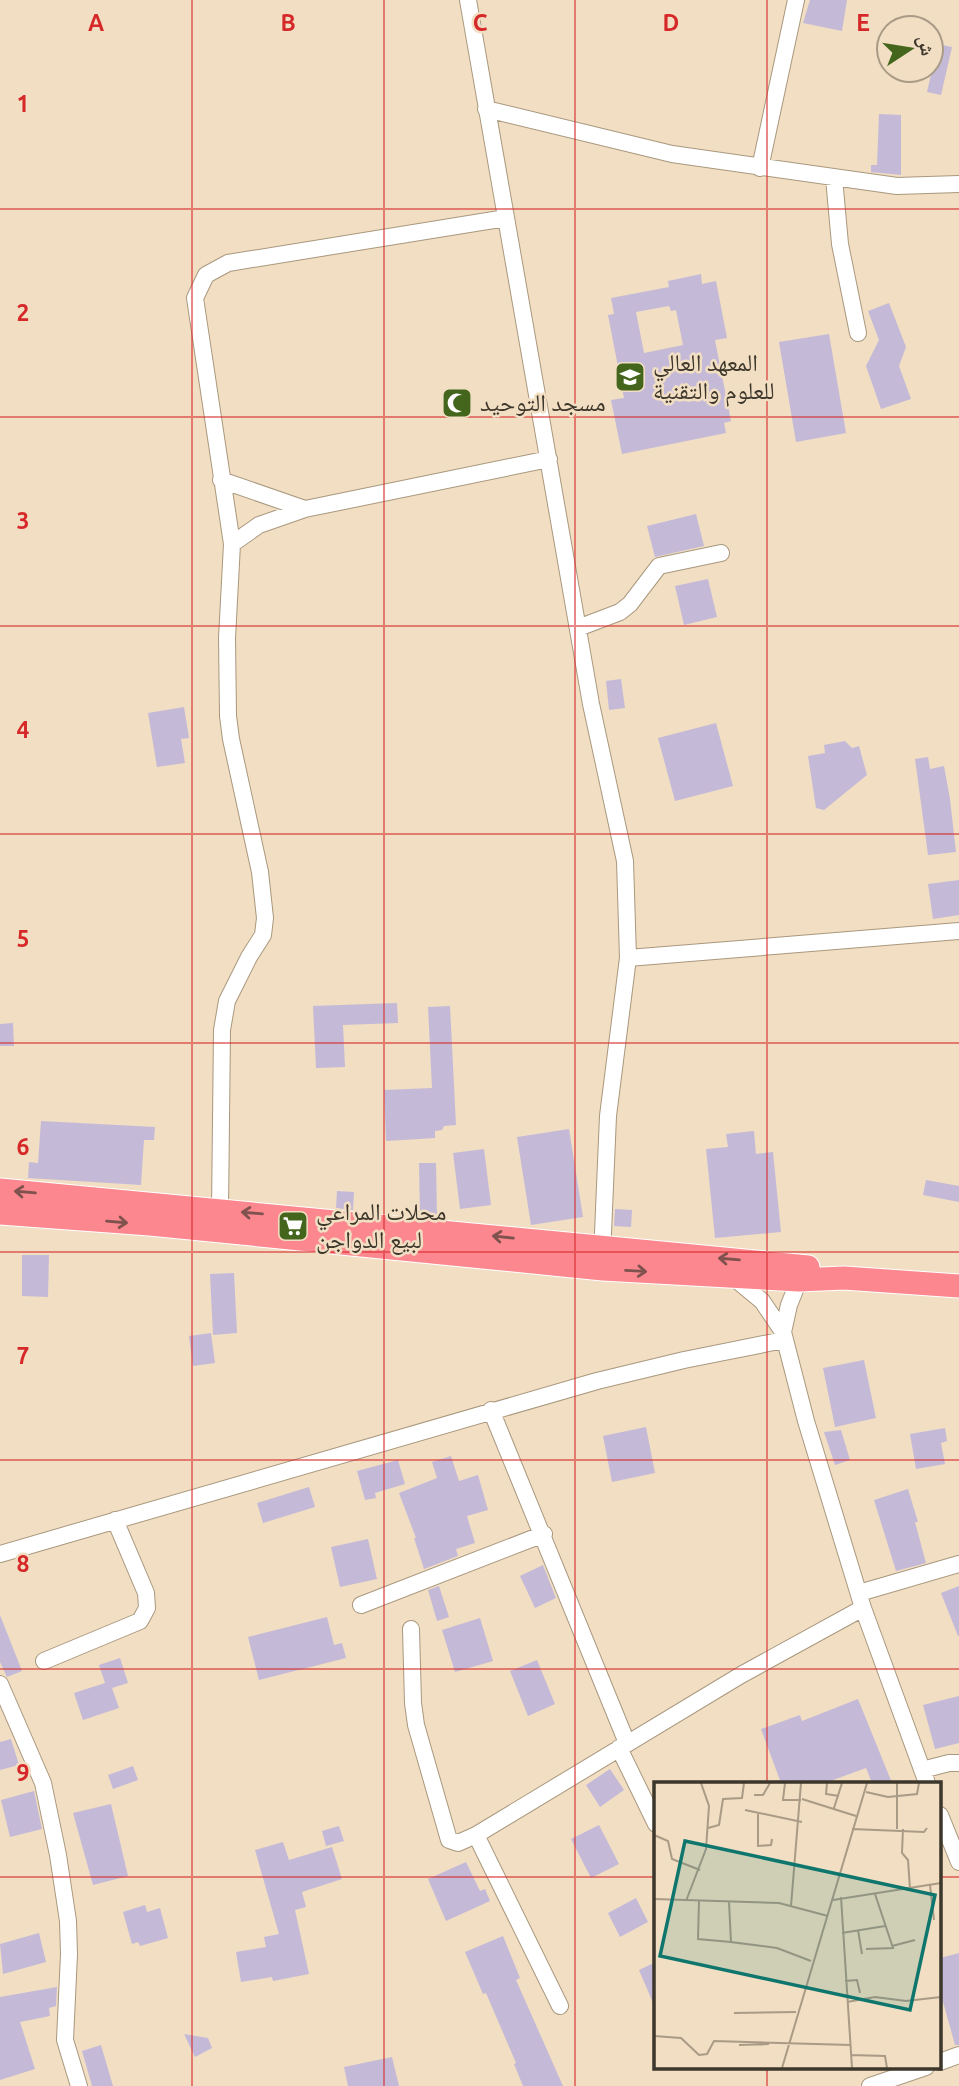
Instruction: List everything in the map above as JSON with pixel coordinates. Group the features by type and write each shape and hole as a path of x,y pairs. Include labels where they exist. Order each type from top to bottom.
{"highway":[{"path":"0,1190 220,1210 421,1240"},
{"path":"0,1213 163,1226 421,1240 602,1258 733,1277 799,1280 844,1278 959,1286"},
{"path":"602,1258 797,1265 827,1271 844,1278"}],"street":[{"path":"468,0 591,704 625,861 628,958 608,1116 602,1258"},
{"path":"760,168 796,0"},
{"path":"486,109 672,154 760,168 897,186 959,184"},
{"path":"834,178 840,244 858,333"},
{"path":"220,1210 222,1030 227,1001 263,935 265,918 260,872 228,716 227,638 232,544 195,298 206,275 229,263 506,218"},
{"path":"232,544 259,524 305,509 549,459"},
{"path":"221,480 305,509"},
{"path":"578,628 620,612 630,604 659,566 721,554"},
{"path":"628,958 959,931"},
{"path":"733,1277 762,1301 783,1336 861,1601 924,1776 949,1763 959,1763"},
{"path":"783,1336 789,1306 799,1280"},
{"path":"0,1553 421,1433 491,1410 640,1370 783,1336"},
{"path":"491,1410 544,1534 623,1745 654,1819"},
{"path":"44,1661 140,1621 147,1608 146,1593 115,1520"},
{"path":"361,1605 544,1534"},
{"path":"411,1629 416,1725 449,1840 458,1843 476,1835 861,1601 959,1563"},
{"path":"0,1684 43,1783 58,1855 68,1921 65,2040 79,2086"},
{"path":"942,1820 959,1862"},
{"path":"476,1835 560,2006"},
{"path":"942,2061 959,2055"},
{"path":"870,2086 923,2068"}],"building":[{"path":"810,0 847,0 842,31 803,23"},
{"path":"945,46 952,47 945,78"},
{"path":"929,84 944,84 941,95 927,92"},
{"path":"879,114 901,115 901,175 871,172 871,165 877,165"},
{"path":"701,274 702,284 716,281 727,338 715,340 731,421 724,423 726,433 622,454 611,400 624,398 608,315 614,314 611,298 669,287 668,281","holes":["669,306 671,311 676,310 683,345 644,353 636,312"]},
{"path":"889,303 906,347 899,366 911,399 881,409 866,366 879,340 868,311"},
{"path":"829,334 846,433 796,442 779,342"},
{"path":"696,514 704,546 655,557 647,526"},
{"path":"708,579 717,617 684,625 675,586"},
{"path":"621,679 625,708 609,710 606,681"},
{"path":"184,707 189,738 181,739 185,763 157,767 148,713"},
{"path":"716,723 733,786 675,801 658,738"},
{"path":"845,741 852,748 859,746 867,775 824,810 816,808 808,756 825,753 824,745"},
{"path":"928,757 930,769 944,766 956,852 928,855 915,759"},
{"path":"959,880 959,915 933,919 928,884"},
{"path":"397,1003 398,1023 343,1025 345,1067 316,1068 313,1006"},
{"path":"450,1006 456,1125 444,1126 442,1130 435,1131 435,1138 386,1141 384,1090 432,1088 428,1007"},
{"path":"13,1023 14,1046 0,1046 0,1024"},
{"path":"41,1121 155,1127 154,1140 144,1140 141,1185 28,1178 29,1162 38,1163"},
{"path":"569,1129 583,1217 531,1225 517,1137"},
{"path":"754,1131 756,1154 773,1152 781,1232 715,1238 706,1149 728,1147 726,1134"},
{"path":"484,1149 491,1205 460,1209 453,1153"},
{"path":"419,1163 436,1163 437,1216 420,1216"},
{"path":"926,1180 959,1186 959,1202 923,1195"},
{"path":"337,1191 354,1192 353,1210 336,1208"},
{"path":"615,1209 632,1210 631,1227 614,1226"},
{"path":"22,1255 49,1255 48,1297 22,1296"},
{"path":"234,1273 237,1333 213,1335 210,1274"},
{"path":"211,1333 215,1363 193,1366 189,1336"},
{"path":"864,1360 876,1418 835,1427 823,1368"},
{"path":"646,1427 655,1473 612,1482 603,1436"},
{"path":"945,1428 947,1441 941,1443 945,1464 916,1469 910,1434"},
{"path":"841,1430 850,1460 835,1465 824,1432"},
{"path":"451,1456 459,1481 478,1475 488,1510 467,1516 475,1543 456,1549 458,1556 424,1569 399,1493 437,1478 432,1462"},
{"path":"398,1460 405,1484 375,1493 376,1498 365,1500 357,1471"},
{"path":"309,1487 315,1507 263,1523 257,1503"},
{"path":"908,1489 926,1563 896,1571 874,1500"},
{"path":"368,1539 377,1579 340,1587 331,1547"},
{"path":"543,1565 556,1598 535,1608 520,1576"},
{"path":"439,1586 449,1617 437,1621 428,1590"},
{"path":"959,1586 959,1636 958,1636 941,1593"},
{"path":"0,1615 22,1671 7,1677 0,1662"},
{"path":"327,1617 334,1645 342,1643 346,1658 259,1680 248,1637"},
{"path":"480,1618 493,1661 455,1672 442,1630"},
{"path":"120,1658 128,1683 112,1688 119,1708 83,1720 74,1693 105,1683 99,1665"},
{"path":"537,1660 555,1704 528,1716 510,1671"},
{"path":"959,1696 959,1743 935,1749 923,1705"},
{"path":"858,1699 892,1782 872,1782 866,1768 828,1782 781,1782 761,1729 800,1715 802,1721"},
{"path":"11,1739 19,1765 0,1770 0,1742"},
{"path":"133,1766 138,1780 113,1789 108,1775"},
{"path":"610,1769 624,1790 600,1807 586,1785"},
{"path":"34,1791 42,1829 10,1837 1,1800"},
{"path":"111,1804 128,1876 93,1885 73,1813"},
{"path":"599,1825 619,1864 591,1878 571,1839"},
{"path":"339,1826 344,1841 326,1846 322,1831"},
{"path":"283,1842 289,1860 332,1847 342,1879 302,1892 306,1907 295,1910 309,1974 273,1981 272,1977 241,1982 236,1952 266,1947 264,1937 279,1934 255,1850"},
{"path":"466,1862 480,1891 485,1889 490,1901 446,1921 428,1879"},
{"path":"636,1898 648,1922 620,1937 608,1913"},
{"path":"145,1905 147,1912 160,1908 168,1938 140,1946 138,1942 132,1944 123,1912"},
{"path":"39,1933 46,1962 3,1974 0,1944"},
{"path":"503,1936 520,1978 516,1980 563,2086 523,2086 486,1993 483,1994 465,1952"},
{"path":"959,1953 959,2045 955,2045 942,1998 942,1957"},
{"path":"654,1963 654,2005 639,1970"},
{"path":"57,1987 56,2006 49,2008 50,2016 20,2022 35,2069 0,2080 0,1997"},
{"path":"184,2034 208,2038 212,2048 195,2057"},
{"path":"101,2045 113,2086 92,2086 82,2051"},
{"path":"392,2057 399,2086 348,2086 344,2067"}],"place":[{"name":"المعهد العالي للعلوم والتقنية","path":"630,377"},
{"name":"مسجد التوحيد","path":"457,403"},
{"name":"محلات المراعي لبيع الدواجن","path":"293,1226"}]}
